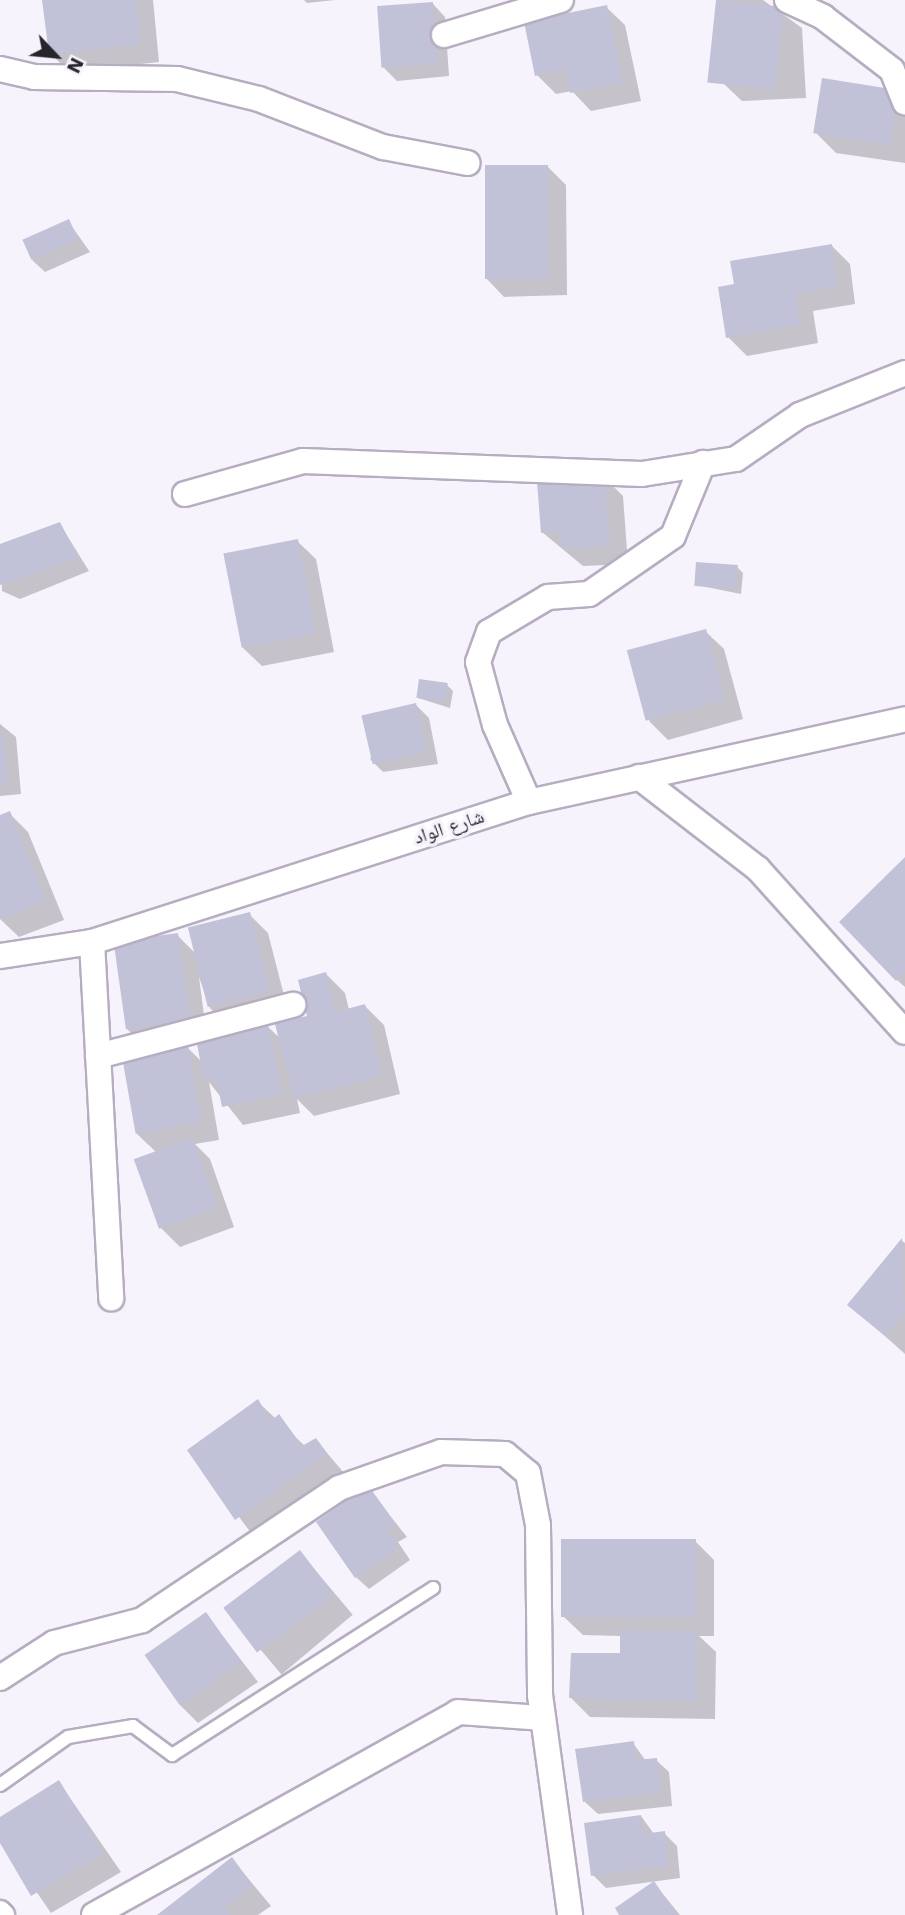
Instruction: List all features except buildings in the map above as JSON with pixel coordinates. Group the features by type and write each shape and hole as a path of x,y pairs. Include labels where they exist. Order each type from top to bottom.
{"street":[{"path":"444,35 561,0"},
{"path":"787,0 824,17 892,70 905,103"},
{"path":"0,69 34,77 177,79 259,99 383,148 468,163"},
{"path":"185,494 303,461 538,474 642,474 736,459 800,415 905,373"},
{"path":"528,802 495,725 478,662 489,632 548,597 589,594 665,542 703,463"},
{"name":"شارع الواد","path":"0,956 92,942 528,802 905,719"},
{"path":"639,777 758,869 905,1032"},
{"path":"92,942 111,1298"},
{"path":"98,1056 293,1005"},
{"path":"0,1678 54,1643 142,1620 339,1488 441,1452 505,1454 528,1474 538,1525 542,1718 565,1912"},
{"path":"94,1915 458,1712 542,1718"}],"lane":[{"path":"0,1785 68,1737 133,1726 172,1755 433,1588"}]}
